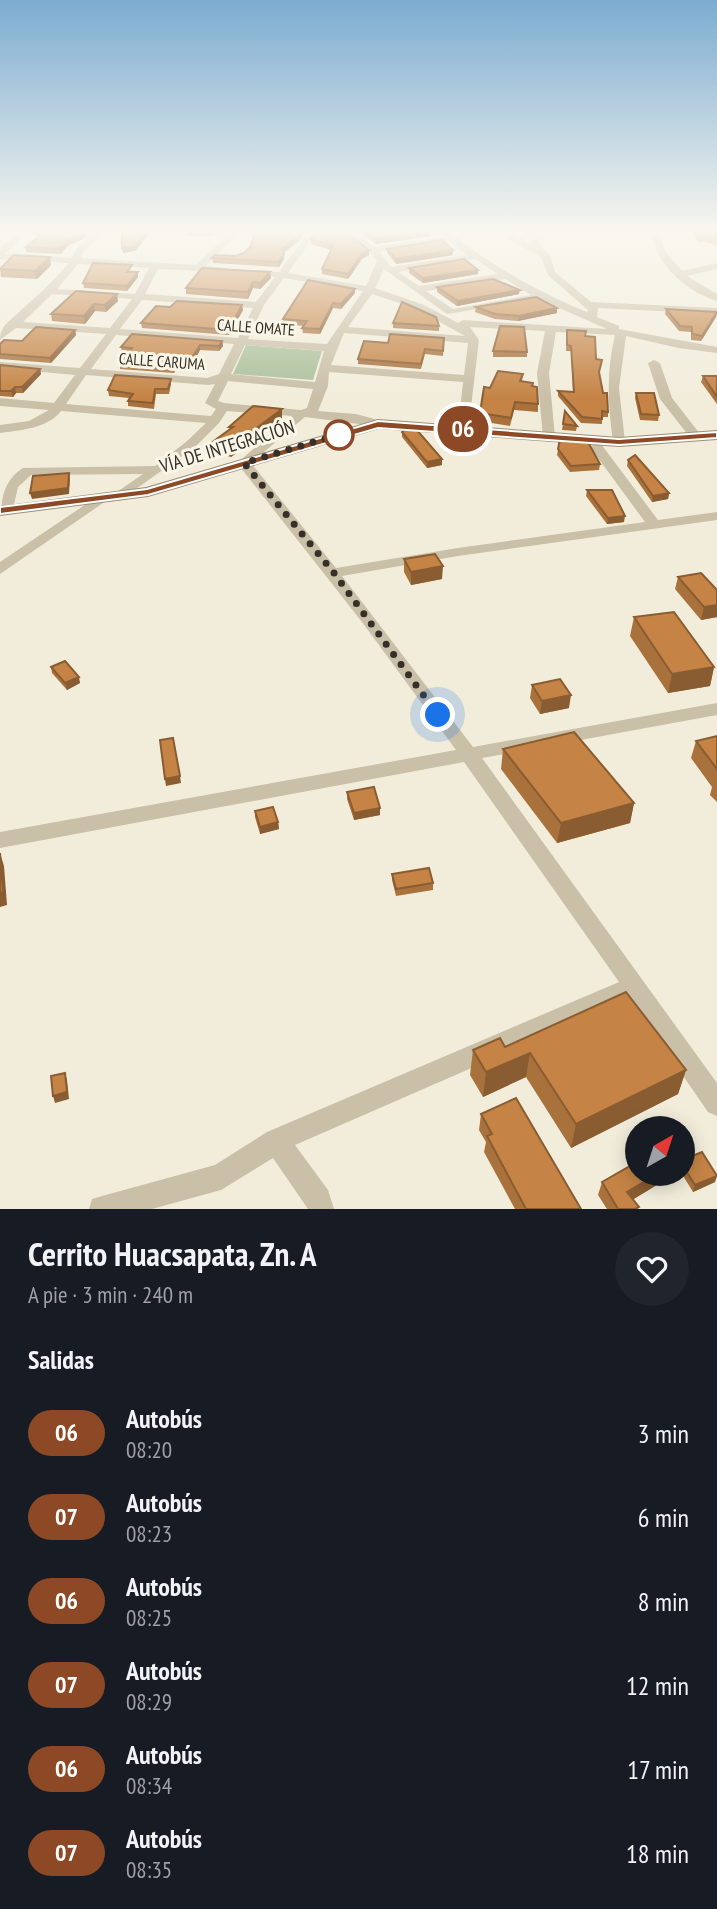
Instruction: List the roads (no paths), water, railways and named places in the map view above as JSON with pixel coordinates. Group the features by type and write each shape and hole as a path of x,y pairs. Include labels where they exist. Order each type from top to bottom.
{"main road":[{"name":"VÍA DE INTEGRACIÓN","path":"4,510 98,500 167,488 378,424 619,442 717,435"}],"street":[{"path":"0,337 55,285"},
{"path":"0,429 32,425 44,420 57,407 80,371 138,298 145,285"},
{"path":"274,285 259,305 211,403 223,407 356,418 378,424"},
{"path":"354,285 370,288 444,317 473,338"},
{"path":"372,285 350,313 331,348 322,386 312,411 303,414 244,463 334,573 635,986 717,1104"},
{"path":"414,285 463,323 473,338 464,429"},
{"path":"419,289 442,285"},
{"path":"525,285 540,296 625,334"},
{"path":"566,285 590,306 717,311"},
{"path":"695,285 717,298"},
{"path":"50,291 259,305"},
{"path":"450,312 540,296"},
{"path":"590,306 592,318"},
{"path":"463,323 625,334 679,345 717,349"},
{"name":"CALLE OMATE","path":"11,324 331,348"},
{"path":"549,437 543,373 551,328"},
{"path":"342,330 473,338"},
{"path":"619,442 612,378 614,360 625,334"},
{"path":"654,363 666,399 696,438"},
{"name":"CALLE CARUMA","path":"0,365 208,382 223,377 322,386"},
{"path":"327,368 469,379"},
{"path":"0,402 215,420"},
{"path":"119,497 215,420 223,407"},
{"path":"596,447 654,524"},
{"path":"4,510 10,487 28,471 156,470"},
{"path":"0,569 98,500"},
{"path":"334,573 717,516"},
{"path":"0,840 717,709"},
{"path":"102,1209 221,1177 276,1142 635,986"},
{"path":"276,1142 319,1199 321,1209"}]}
